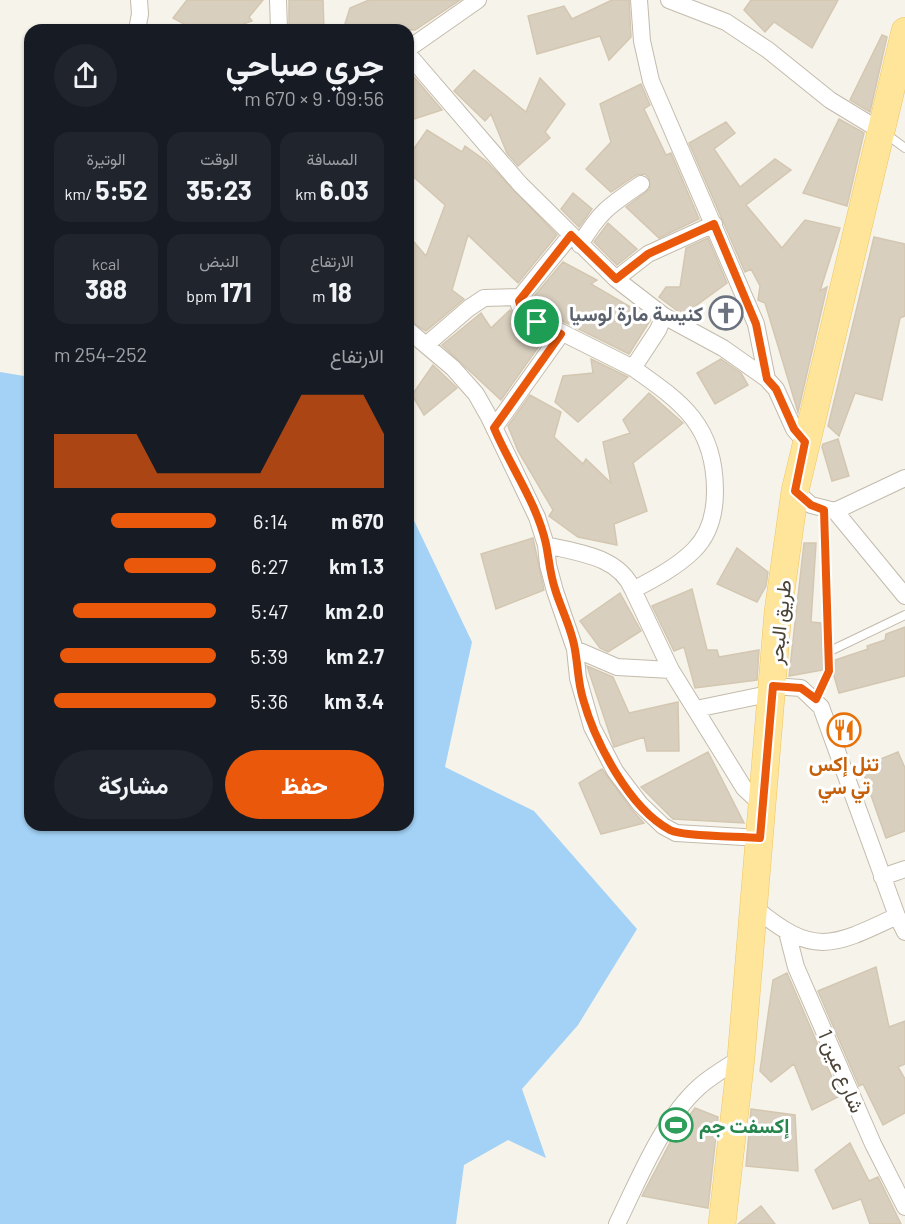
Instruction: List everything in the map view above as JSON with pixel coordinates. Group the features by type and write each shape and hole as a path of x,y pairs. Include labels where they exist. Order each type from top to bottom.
{"main road":[{"name":"طريق البحر","path":"722,1224 741,1058 778,612 795,491 905,31"}],"street":[{"path":"138,24 140,0"},
{"path":"278,0 279,24"},
{"path":"414,45 478,0"},
{"path":"639,0 642,42 651,81 756,324 767,379"},
{"path":"669,0 734,27 830,100 881,131"},
{"path":"414,61 520,184 616,279 664,316 723,348 767,379 776,389 794,429 805,442"},
{"path":"633,590 658,576 693,551 710,524 715,500 710,447 702,429 676,400 633,368 561,334 525,314 519,305 520,297 605,208 641,184"},
{"path":"616,279 648,254 714,224"},
{"path":"426,345 484,298 520,297"},
{"path":"633,368 658,330 664,316"},
{"path":"494,428 561,334"},
{"path":"414,335 453,368 476,394 532,504 546,545 548,566 575,649 578,678 592,727 615,771 646,810 663,826 676,833 760,838"},
{"path":"829,510 905,478"},
{"path":"795,491 811,505 829,510 905,596"},
{"path":"546,545 607,561 625,575 671,670 744,788 762,805"},
{"path":"575,649 617,667 671,670"},
{"path":"696,709 773,689 801,688 816,699 821,706 882,877 905,932"},
{"path":"882,877 905,869"},
{"path":"754,907 787,932 820,943 838,942 897,916"},
{"name":"شارع عين 1","path":"787,932 796,967 873,1144 905,1207"},
{"path":"617,1224 665,1133 680,1110 697,1088 741,1058"}],"lane":[{"path":"881,131 905,148"},
{"path":"816,699 829,671 829,510"},
{"path":"828,652 905,615"}],"water":[{"path":"0,372 24,376 24,831 414,831 414,521 472,642 445,767 534,811 637,929 578,1025 522,1089 546,1158 508,1140 464,1165 456,1224 0,1224"}],"building":[{"path":"187,0 263,0 249,17 252,21 244,24 184,24 173,18"},
{"path":"289,0 323,0 324,24 289,24"},
{"path":"369,0 460,0 415,30 414,24 345,24 350,8"},
{"path":"612,0 629,0 631,37 609,60 600,36 537,54 528,16 564,6 572,19"},
{"path":"751,0 838,0 812,48 774,22 765,32 744,10"},
{"path":"882,35 887,37 870,112 850,100"},
{"path":"474,70 526,112 540,78 565,104 545,132 550,138 518,166 507,153 491,114 485,121 454,91"},
{"path":"414,77 442,110 414,119"},
{"path":"641,84 650,105 644,109 666,155 671,153 699,219 659,238 626,207 650,189 649,178 645,174 636,175 611,192 586,169 611,142 600,104"},
{"path":"839,119 864,133 847,206 803,193"},
{"path":"726,122 735,133 714,149 740,187 775,159 791,170 746,205 782,248 805,220 840,228 820,291 827,287 798,412 765,303 758,300 760,286 751,269 745,272 689,143"},
{"path":"427,130 462,152 465,146 486,161 557,235 518,283 468,235 452,290 464,299 426,331 414,324 414,242 426,256 445,205 414,177 414,148"},
{"path":"573,193 592,209 579,227 561,209"},
{"path":"608,223 637,249 617,265 594,242"},
{"path":"874,237 905,244 905,316 900,318 882,400 855,393 839,436 828,426"},
{"path":"708,238 727,283 683,315 659,297 666,287 680,287 686,248"},
{"path":"563,262 597,280 591,284 651,319 629,354 532,306 530,301"},
{"path":"510,310 520,323 546,336 501,400 442,345 481,313 491,328"},
{"path":"591,359 628,377 578,422 555,402 563,376 593,373"},
{"path":"721,359 741,373 748,385 715,404 697,373"},
{"path":"433,365 457,388 424,415 414,398 414,392"},
{"path":"649,393 683,423 633,463 647,511 614,524 617,545 578,537 549,516 553,510 518,451 508,426 530,395 561,412 554,437 583,464 586,459 611,483 603,442 630,433 623,420"},
{"path":"838,439 849,476 832,481 822,447 823,444"},
{"path":"533,538 544,590 496,609 481,554"},
{"path":"804,543 816,543 811,622 821,623 823,670 789,676"},
{"path":"737,548 768,572 766,586 757,602 717,584"},
{"path":"692,589 707,650 717,650 719,657 759,650 757,680 695,688 684,647 674,651 652,606"},
{"path":"620,593 641,631 608,652 600,648 580,621"},
{"path":"905,627 905,676 839,693 834,676 835,660 868,649 867,646 885,640 886,634"},
{"path":"587,666 613,677 629,713 678,702 679,751 647,751 644,737 614,747"},
{"path":"708,752 744,823 673,819 641,787"},
{"path":"898,752 905,768 905,831 886,838 861,767"},
{"path":"602,769 644,823 601,834 579,783"},
{"path":"876,967 889,1027 905,1021 905,1064 898,1067 905,1079 905,1113 883,1125 863,1084 859,1086 818,991"},
{"path":"787,973 840,1096 812,1110 794,1064 771,1082 760,1071 773,980"},
{"path":"695,1108 718,1117 708,1208 642,1196 672,1139"},
{"path":"751,1109 795,1115 798,1171 746,1166"},
{"path":"850,1143 869,1181 878,1177 901,1224 870,1224 861,1199 833,1209 815,1170"},
{"path":"761,1206 775,1224 738,1224"}],"place":[{"name":"كنيسة مارة لوسيا","path":"726,313"},
{"name":"تنل إكس تي سي","path":"844,730"},
{"name":"إكسفت جم","path":"676,1125"}],"route":[{"path":"714,224 756,324 767,379 776,389 794,429 805,442 795,491 811,505 824,510 829,671 816,699 797,686 773,686 760,838 716,834 689,835 669,830 640,804 628,789 605,754 592,727 582,698 575,649 555,591 548,566 546,545 537,517 494,428 561,334 537,322 530,319 522,310 519,305 520,297 571,235 616,279 648,254 714,224"}]}
